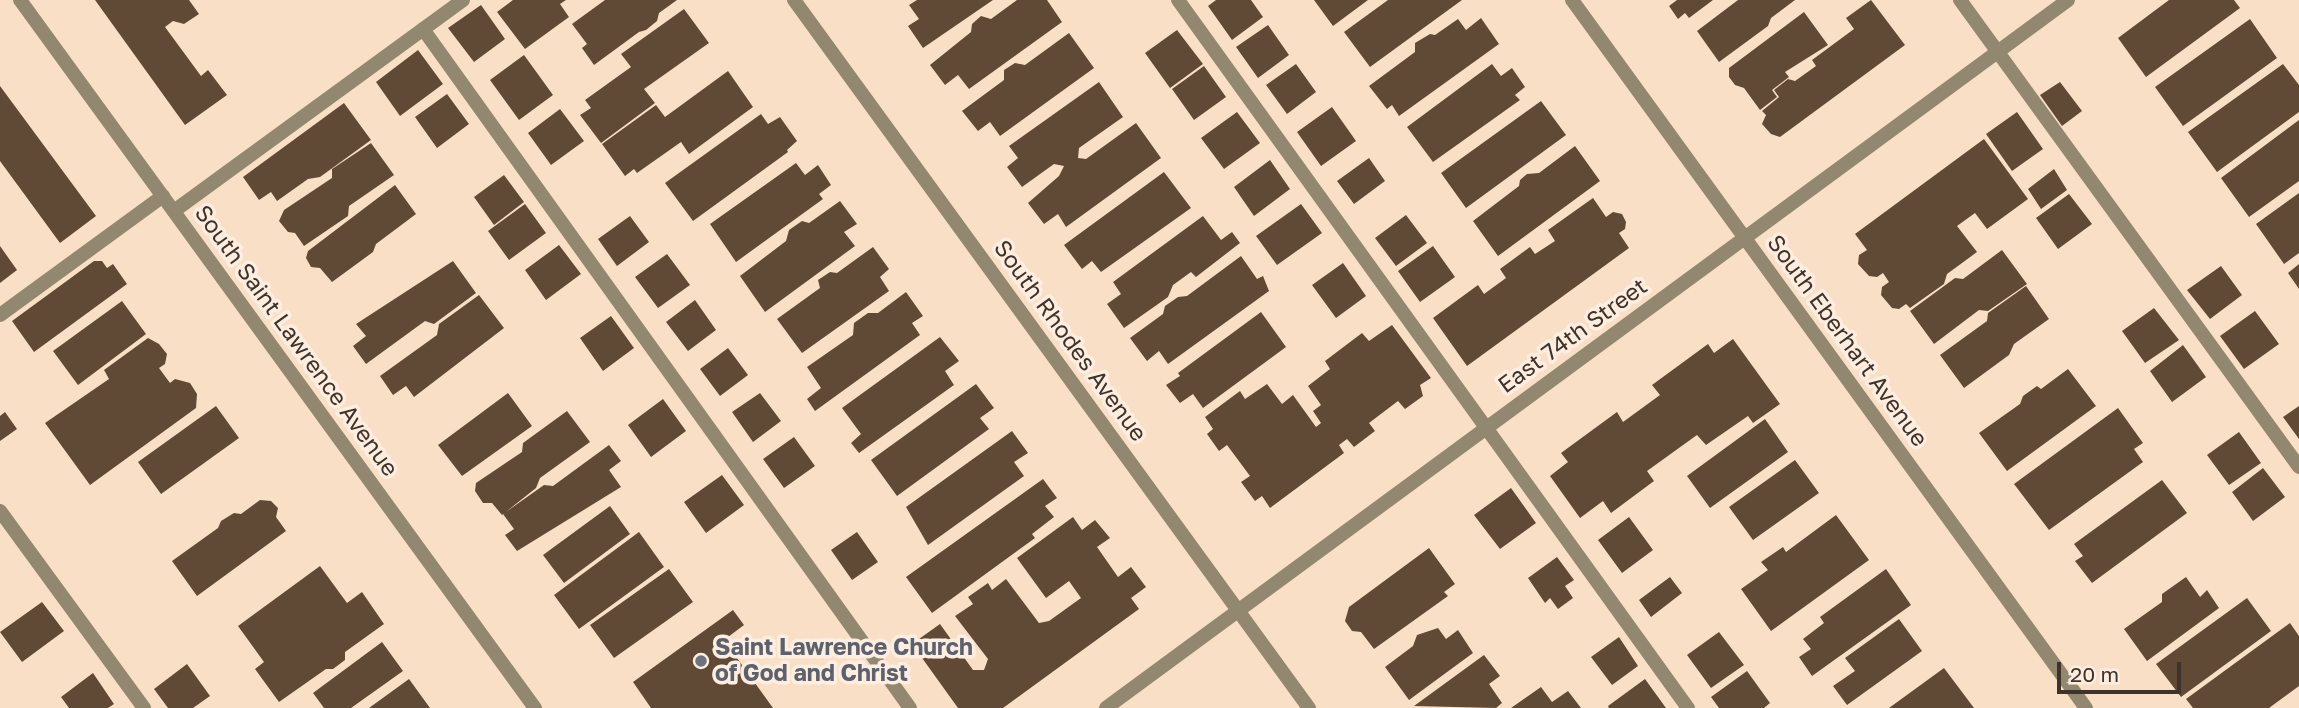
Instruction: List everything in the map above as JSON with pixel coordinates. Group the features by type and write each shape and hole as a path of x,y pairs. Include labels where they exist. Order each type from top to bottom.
{"street":[{"name":"South Saint Lawrence Avenue","path":"20,0 535,708"},
{"path":"174,211 463,0"},
{"name":"South Rhodes Avenue","path":"794,0 1309,708"},
{"path":"1178,0 1688,708"},
{"name":"South Eberhart Avenue","path":"1572,0 2086,708"},
{"path":"1960,0 2299,467"},
{"name":"East 74th Street","path":"1106,708 2068,0"},
{"path":"423,29 910,708"},
{"path":"0,315 163,196"},
{"path":"0,511 144,708"}],"building":[{"path":"95,0 189,0 199,14 184,24 173,21 165,27 201,76 208,70 227,95 185,125"},
{"path":"513,0 566,0 560,4 569,17 525,49 497,12"},
{"path":"605,0 677,0 659,13 657,21 646,30 639,32 594,65 582,48 587,44 572,24"},
{"path":"917,0 993,0 923,48 908,26 919,19 909,5"},
{"path":"1017,0 1047,0 1062,22 969,89 958,75 945,85 930,65 971,32 972,24 981,16 991,19"},
{"path":"1216,0 1251,0 1263,17 1232,40 1208,6"},
{"path":"1314,0 1368,0 1333,26"},
{"path":"1388,0 1462,0 1370,67 1344,32"},
{"path":"1677,0 1713,0 1689,18 1685,13 1678,19 1669,6"},
{"path":"1738,0 1795,0 1771,18 1768,26 1719,62 1697,31"},
{"path":"1871,0 1905,45 1780,137 1771,134 1762,124 1766,115 1762,111 1779,97 1774,90 1788,79 1795,81 1816,66 1812,60 1854,29 1846,18"},
{"path":"2169,0 2234,0 2240,8 2146,77 2118,38"},
{"path":"481,5 505,39 474,62 448,28"},
{"path":"684,9 709,43 644,89 655,103 601,143 580,115 591,108 585,100 631,67 621,54"},
{"path":"1804,12 1828,45 1785,72 1789,77 1772,90 1777,97 1760,110 1744,88 1735,85 1729,77 1729,68"},
{"path":"1481,18 1499,44 1399,116 1392,105 1387,109 1369,86 1415,52 1415,43 1430,34 1435,35 1458,19 1466,30"},
{"path":"2250,19 2277,58 2183,126 2155,87"},
{"path":"1268,25 1289,55 1258,78 1236,47"},
{"path":"1177,30 1203,64 1170,88 1145,53"},
{"path":"1069,33 1094,68 1000,136 990,122 978,131 962,111 1004,80 1004,70 1015,63 1025,65"},
{"path":"418,50 443,84 400,116 376,82"},
{"path":"524,55 553,95 519,120 490,80"},
{"path":"1296,64 1316,92 1287,114 1266,85"},
{"path":"1492,64 1501,76 1512,68 1525,87 1515,95 1520,100 1433,162 1407,127"},
{"path":"2283,64 2299,85 2299,112 2217,172 2188,132"},
{"path":"1204,66 1226,97 1194,120 1172,89"},
{"path":"728,71 753,107 689,154 681,142 637,173 634,169 625,176 602,144 656,105 665,117"},
{"path":"1099,82 1123,117 1079,148 1078,158 1086,159 1136,123 1161,158 1066,227 1058,214 1044,224 1028,203 1059,176 1064,166 1054,164 1022,187 1007,167 1018,158 1009,146"},
{"path":"2060,82 2082,111 2062,126 2040,95"},
{"path":"0,86 96,216 60,243 0,161"},
{"path":"447,94 469,124 437,148 415,117"},
{"path":"1541,101 1566,135 1466,208 1441,173"},
{"path":"344,103 371,140 320,177 308,179 277,201 271,192 259,200 243,177"},
{"path":"1332,107 1356,141 1321,166 1297,132"},
{"path":"560,109 584,141 551,165 528,133"},
{"path":"1237,112 1260,143 1224,169 1201,138"},
{"path":"2017,112 2043,149 2012,171 1986,134"},
{"path":"761,114 768,124 780,117 797,141 788,152 693,221 665,183"},
{"path":"2299,120 2299,181 2249,217 2221,178"},
{"path":"1984,139 2028,199 1987,229 1975,213 1957,226 1977,252 1947,274 1944,284 1910,308 1906,304 1899,309 1892,308 1881,295 1882,287 1889,282 1883,273 1877,277 1869,276 1858,264 1859,255 1867,250 1855,234"},
{"path":"371,143 394,175 349,206 348,216 304,246 295,233 288,232 279,221 284,210 332,178 332,169"},
{"path":"1575,146 1600,181 1498,256 1473,221 1519,186 1520,180 1527,174 1539,173"},
{"path":"1369,158 1385,181 1354,204 1337,181"},
{"path":"1270,160 1290,189 1254,216 1234,187"},
{"path":"796,163 805,175 818,165 831,185 819,194 823,199 736,262 710,224"},
{"path":"2054,169 2067,190 2041,209 2028,189"},
{"path":"1164,172 1191,208 1101,272 1092,261 1082,269 1064,245"},
{"path":"504,175 524,202 494,225 474,197"},
{"path":"395,185 416,214 376,244 373,252 332,282 320,268 311,267 306,258 308,251"},
{"path":"2299,193 2299,253 2284,264 2256,224"},
{"path":"2069,194 2092,224 2058,249 2036,218"},
{"path":"1593,198 1606,217 1613,212 1622,214 1626,222 1625,229 1619,233 1629,248 1467,366 1433,318 1478,285 1484,294 1506,278 1500,269 1530,247 1535,254 1555,241 1548,230"},
{"path":"840,201 857,224 844,232 855,246 765,312 740,276 786,241 789,230 802,221 809,223"},
{"path":"525,204 546,233 509,260 488,231"},
{"path":"1301,204 1322,233 1277,265 1256,236"},
{"path":"1406,215 1427,243 1396,266 1375,238"},
{"path":"630,216 649,242 617,266 598,239"},
{"path":"1203,216 1221,240 1232,232 1240,243 1196,277 1191,272 1173,285 1168,297 1124,328 1107,304 1121,294 1113,282"},
{"path":"559,245 581,274 546,300 525,270"},
{"path":"0,246 17,270 0,283"},
{"path":"1433,246 1455,277 1420,302 1398,271"},
{"path":"873,247 889,269 880,277 889,291 802,353 777,319 820,288 818,280 830,272 837,273"},
{"path":"2002,250 2027,284 1988,311 1979,310 1934,344 1910,311 1955,278 1963,279"},
{"path":"667,254 690,285 658,308 635,277"},
{"path":"1241,256 1257,279 1263,276 1269,291 1168,364 1159,351 1147,361 1130,338 1163,314 1165,306 1178,297 1187,296"},
{"path":"94,261 102,261 107,268 113,264 127,284 34,352 12,321"},
{"path":"453,261 476,293 434,324 425,321 366,364 353,346 366,336 356,324"},
{"path":"1343,263 1366,296 1336,318 1312,285"},
{"path":"2299,264 2299,289 2288,273"},
{"path":"2221,266 2242,295 2210,319 2187,290"},
{"path":"2026,286 2049,319 2014,344 2009,355 1964,388 1940,355 1987,321 1988,313"},
{"path":"906,292 923,316 912,323 920,335 815,411 807,399 821,388 807,367 853,335 854,323 868,313 878,313"},
{"path":"479,295 504,328 414,397 406,386 393,395 380,376 437,335 439,324"},
{"path":"695,300 716,330 688,351 666,322"},
{"path":"122,301 146,334 78,385 53,351"},
{"path":"2154,308 2179,340 2145,363 2122,331"},
{"path":"2255,311 2279,344 2244,369 2220,336"},
{"path":"1261,312 1286,347 1203,408 1193,394 1180,403 1166,385 1180,376 1178,373"},
{"path":"611,316 634,348 603,371 580,338"},
{"path":"1392,325 1431,378 1420,385 1423,396 1405,409 1398,401 1369,423 1375,431 1354,447 1347,439 1339,445 1344,453 1270,508 1262,496 1255,501 1241,482 1250,476 1227,445 1219,451 1207,434 1213,429 1205,417 1240,391 1245,399 1267,384 1282,404 1293,395 1316,427 1321,423 1313,411 1321,405 1308,386 1330,369 1325,361 1362,333 1369,341"},
{"path":"940,337 959,361 945,371 954,385 859,453 851,443 861,434 842,408"},
{"path":"148,338 159,344 167,354 165,364 159,368 170,383 175,379 190,383 197,394 196,408 90,485 45,423 109,379 104,370"},
{"path":"1733,339 1780,404 1753,423 1748,416 1706,445 1697,435 1647,471 1654,481 1611,513 1603,501 1580,518 1550,476 1568,462 1561,453 1617,412 1623,422 1660,395 1652,385 1708,344 1714,353"},
{"path":"2183,345 2206,377 2172,402 2150,371"},
{"path":"728,348 748,375 720,396 700,369"},
{"path":"2068,369 2096,406 2007,471 1979,433 2020,404 2023,396 2037,386 2041,389"},
{"path":"976,384 994,408 980,418 989,429 897,496 871,460"},
{"path":"508,393 532,426 462,476 438,445"},
{"path":"760,393 781,421 753,442 732,412"},
{"path":"663,399 686,431 651,457 628,425"},
{"path":"216,406 239,438 161,494 138,462"},
{"path":"2299,406 2299,439 2283,417"},
{"path":"2118,408 2143,443 2134,449 2143,462 2049,530 2014,484"},
{"path":"567,411 590,442 540,478 536,488 502,515 492,503 483,503 475,491 476,483 522,452 523,443"},
{"path":"5,412 17,429 0,441 0,416"},
{"path":"1765,419 1788,452 1710,508 1687,476"},
{"path":"1012,431 1028,453 1014,462 1024,476 928,545 906,507"},
{"path":"2239,432 2261,463 2229,485 2207,455"},
{"path":"794,437 815,466 784,488 763,459"},
{"path":"609,445 621,461 609,470 621,487 517,551 505,535 514,529 503,514 544,485 553,486"},
{"path":"1795,460 1819,493 1753,540 1729,507"},
{"path":"2263,468 2285,497 2253,521 2232,492"},
{"path":"722,475 744,505 706,533 684,502"},
{"path":"1043,479 1057,498 1045,506 1054,517 1032,534 1035,538 932,613 906,577"},
{"path":"2162,480 2187,513 2092,583 2075,561 2083,556 2074,544"},
{"path":"1511,488 1536,523 1500,549 1474,515"},
{"path":"260,500 271,501 278,508 276,517 286,531 197,596 172,561 218,528 221,521 234,513 241,514"},
{"path":"610,506 630,534 564,583 543,555"},
{"path":"1836,515 1869,560 1771,631 1741,589 1768,570 1761,562 1783,547 1786,552"},
{"path":"1073,517 1082,530 1095,520 1110,538 1097,547 1118,577 1131,567 1146,587 1131,598 1139,609 1003,708 958,708 912,644 940,624 973,670 984,670 988,659 955,616 973,604 968,597 988,583 992,590 1006,579 1039,623 1049,621 1081,598 1069,581 1046,598 1017,558"},
{"path":"1629,517 1653,550 1622,573 1598,540"},
{"path":"639,532 664,567 579,629 554,595"},
{"path":"857,532 878,562 852,580 831,550"},
{"path":"1429,548 1455,584 1444,592 1448,596 1374,649 1361,632 1352,631 1345,621 1349,607"},
{"path":"1557,557 1574,580 1565,586 1573,598 1558,609 1550,598 1545,603 1528,578"},
{"path":"320,566 347,603 362,592 384,624 345,652 345,660 333,669 326,669 279,702 255,669 264,662 238,626"},
{"path":"669,569 693,602 614,658 590,625"},
{"path":"1886,569 1911,605 1812,676 1799,657 1811,649 1803,639 1824,623 1820,617"},
{"path":"1670,577 1682,593 1651,617 1639,600"},
{"path":"2186,577 2200,597 2207,590 2219,608 2147,661 2124,629 2162,602 2162,594"},
{"path":"2247,598 2271,631 2181,697 2156,664"},
{"path":"42,602 64,631 22,662 0,632"},
{"name":"Saint Lawrence Church of God and Christ","path":"733,610 744,625 724,640 773,708 651,708 633,682"},
{"path":"1899,619 1922,651 1847,705 1833,686 1855,671 1845,658"},
{"path":"2290,623 2299,636 2299,686 2269,708 2193,708 2186,699"},
{"path":"1438,628 1446,639 1458,630 1473,653 1409,700 1385,667 1413,646 1417,635"},
{"path":"1719,632 1744,665 1711,688 1687,655"},
{"path":"1619,637 1638,666 1612,685 1591,657"},
{"path":"382,642 403,671 351,708 324,708 313,693"},
{"path":"1484,655 1500,676 1489,684 1502,703 1496,708 1414,706"},
{"path":"187,664 210,696 193,708 168,708 154,689"},
{"path":"1944,668 1974,708 1889,708"},
{"path":"1747,671 1770,703 1764,708 1719,708 1711,697"},
{"path":"93,673 114,704 108,708 69,708 61,697"},
{"path":"409,679 430,708 369,708"},
{"path":"1645,679 1666,708 1609,708 1608,706"},
{"path":"1541,687 1552,702 1568,691 1581,708 1511,708"}],"place":[{"name":"Saint Lawrence Church of God and Christ","path":"701,661"}]}
